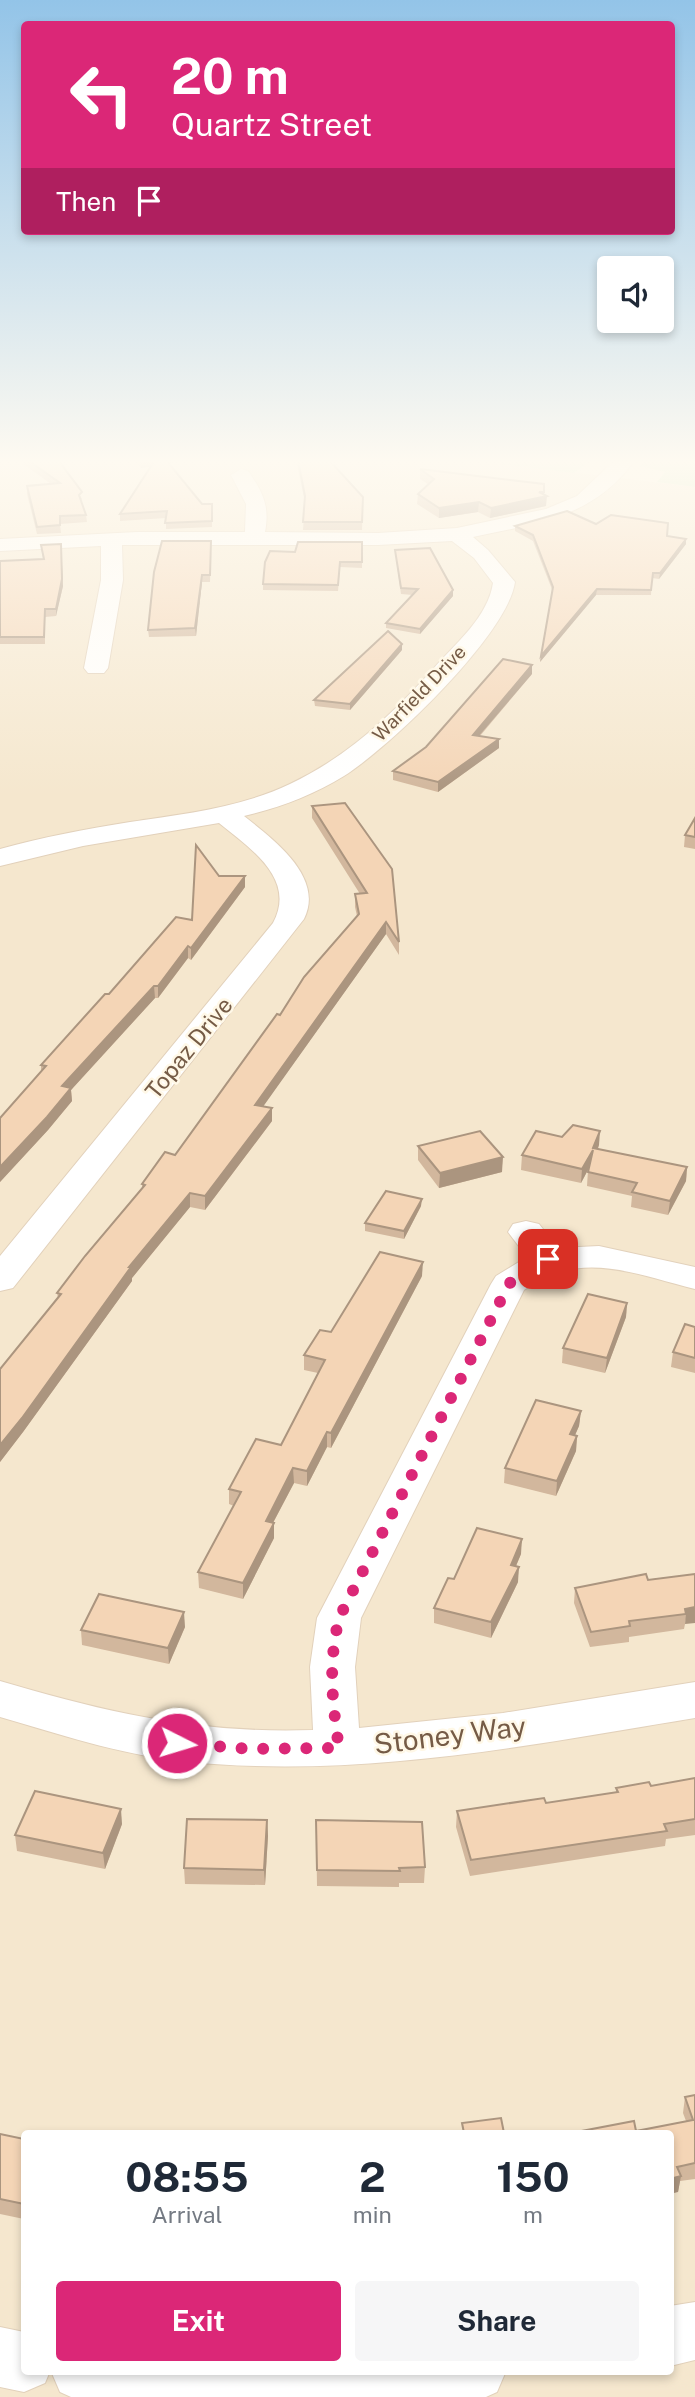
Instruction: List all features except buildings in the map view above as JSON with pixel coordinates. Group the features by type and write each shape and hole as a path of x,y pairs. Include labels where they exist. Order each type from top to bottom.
{"street":[{"path":"96,668 112,572"},
{"name":"Warfield Drive","path":"0,858 224,813 282,796 333,772 389,730 493,615 502,597 504,582 496,572"},
{"name":"Topaz Drive","path":"0,1280 286,926 295,907 294,890 286,871 224,813"},
{"path":"339,1748 330,1683 331,1650 339,1618 509,1284 525,1269 537,1245 578,1255 610,1257 695,1278"},
{"name":"Stoney Way","path":"0,1699 107,1730 177,1743 250,1749 339,1748 430,1741 695,1700"},
{"path":"674,2335 695,2331"},
{"path":"0,2357 21,2361"},
{"path":"136,2375 247,2383 400,2375"}],"shaded area":[{"path":"0,572 695,572 695,2397 0,2397"}],"route":[{"path":"177,1743 250,1749 339,1748 330,1683 331,1650 339,1618 509,1284 525,1269 548,1259"}]}
